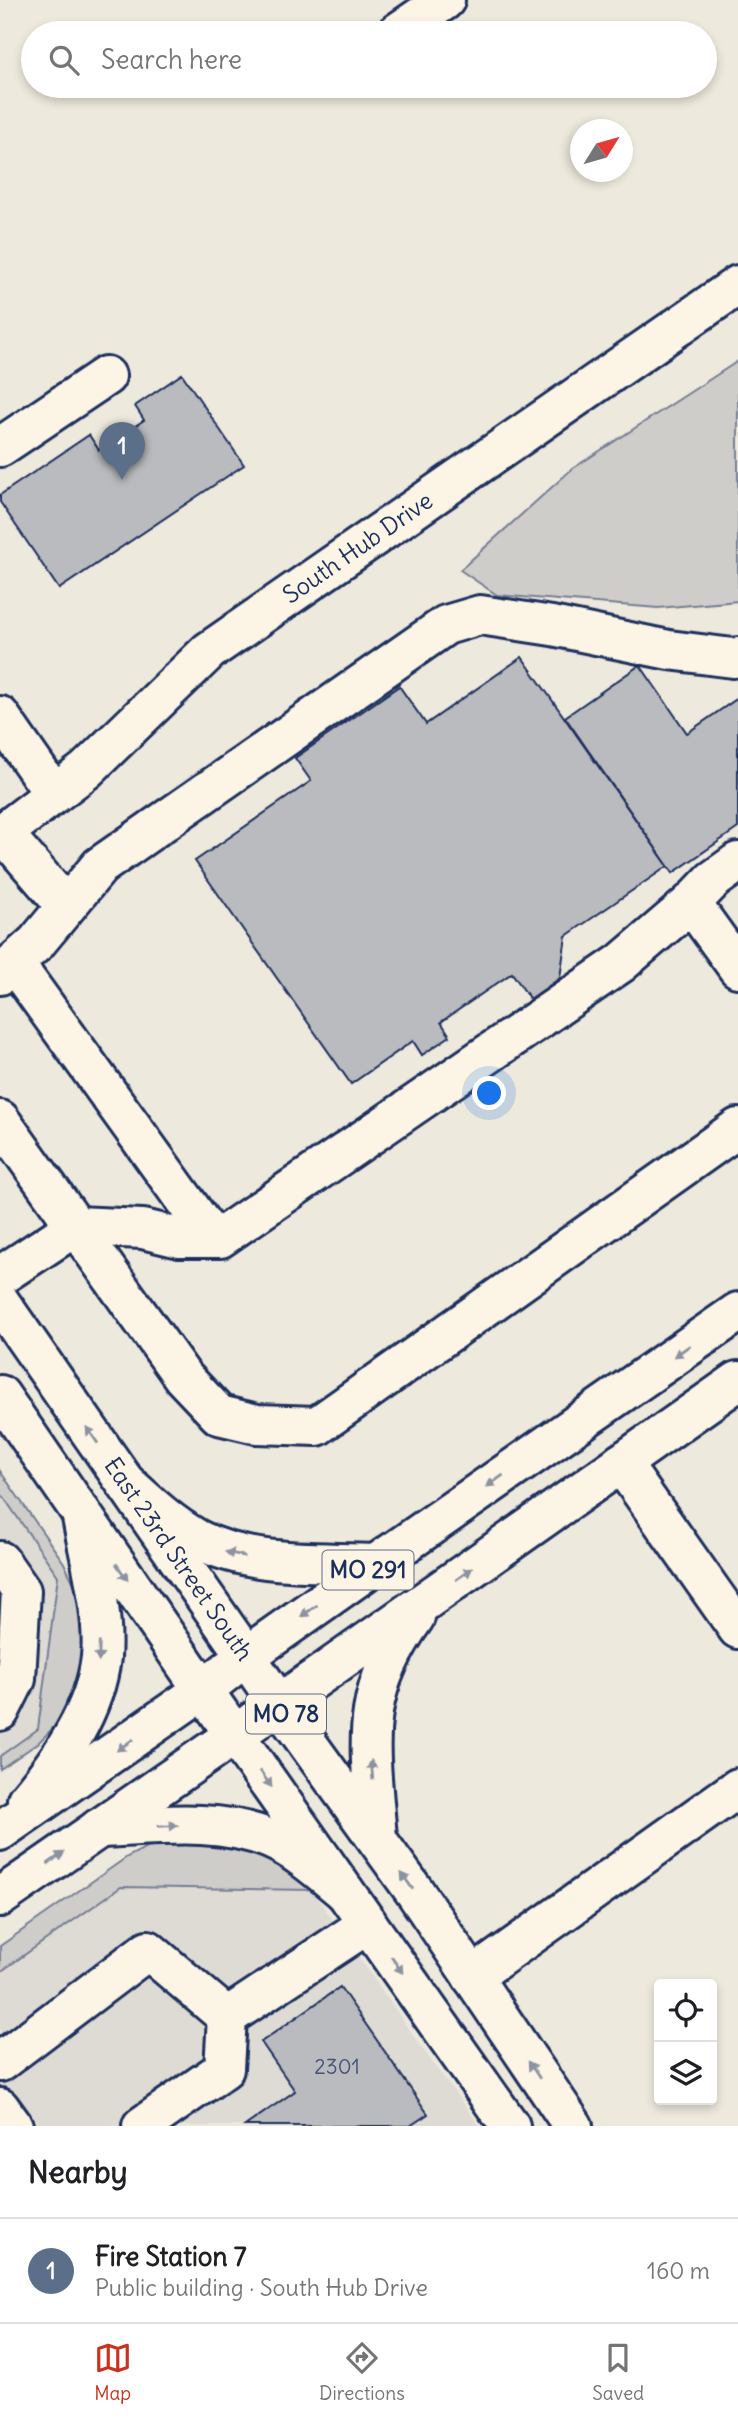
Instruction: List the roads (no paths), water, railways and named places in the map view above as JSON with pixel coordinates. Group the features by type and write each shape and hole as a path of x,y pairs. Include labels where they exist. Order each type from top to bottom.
{"main road":[{"path":"414,21 445,0"},
{"name":"South Hub Drive","path":"1,834 86,770 208,651 738,285"},
{"path":"0,447 106,376"},
{"path":"212,1238 7,969 36,943 100,866 446,625 480,615 552,626 669,650 738,657"},
{"path":"0,716 54,794"},
{"path":"1,834 65,906"},
{"path":"0,1276 76,1226 144,1229 180,1238 220,1238 621,963 691,903 713,880 738,862"},
{"path":"691,903 738,968"},
{"path":"0,1120 183,1377 219,1415 257,1424 317,1426 738,1128"},
{"name":"East 23rd Street South","path":"0,1301 246,1657 377,1838 573,2126"},
{"name":"MO 291","path":"1,1831 203,1690 376,1564 738,1312"},
{"name":"MO 291","path":"0,1897 738,1381"},
{"name":"MO 78","path":"0,1395 203,1690 510,2126"},
{"path":"621,1463 738,1629"},
{"path":"125,1482 160,1514 195,1538 223,1551 258,1559 376,1564"},
{"path":"1,1831 44,1780 83,1720 93,1692 101,1657 99,1611 81,1512"},
{"path":"0,1561 21,1591 16,1679 0,1711"},
{"path":"377,1838 370,1752 370,1721 374,1700 382,1672 397,1642 429,1598"},
{"path":"472,1977 738,1788"},
{"path":"99,1828 193,1825 232,1827 272,1840 307,1860 345,1892"},
{"path":"227,2017 368,1924"},
{"path":"0,2062 148,1951 227,2017"},
{"path":"142,2126 224,2069 227,2017"},
{"path":"0,2108 13,2126"}],"place":[{"name":"Fire Station 7","path":"122,480"}]}
